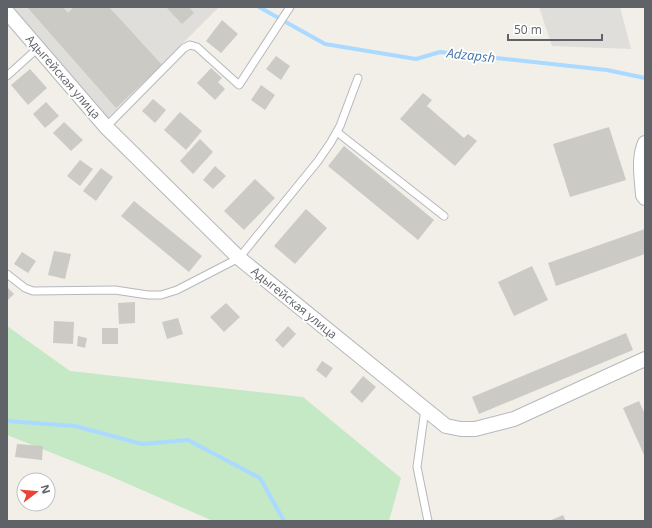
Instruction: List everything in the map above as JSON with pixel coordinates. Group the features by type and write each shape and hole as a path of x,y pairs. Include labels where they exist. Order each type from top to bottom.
{"street":[{"name":"Адыгейская улица","path":"7,12 106,127 239,258 446,426 460,429 475,429 514,419 645,360"},
{"path":"645,143 642,150 641,172 643,195 645,198"}],"lane":[{"path":"106,127 184,48 190,46 196,47 239,85 288,9"},
{"path":"7,76 38,48"},
{"path":"7,274 25,288 33,291 115,290 148,295 161,295 176,290 239,258 318,161 337,132 358,78"},
{"path":"337,132 444,216"},
{"path":"425,409 417,466 428,521"}],"shaded area":[{"path":"7,7 219,7 107,119"},
{"path":"539,7 620,7 631,49 552,46"}],"green space":[{"path":"7,326 70,371 303,397 401,478 389,521 213,521 110,476 7,435"}],"building":[{"path":"27,7 63,7 68,13 74,7 109,7 162,65 116,108"},
{"path":"166,7 189,7 194,13 182,24"},
{"path":"222,20 238,34 221,53 206,41"},
{"path":"276,56 290,66 281,80 266,69"},
{"path":"211,68 222,78 218,82 225,89 215,100 197,83"},
{"path":"30,69 47,88 28,105 11,85"},
{"path":"261,85 275,95 265,110 251,100"},
{"path":"423,93 432,100 427,106 464,138 468,134 477,141 455,166 400,119"},
{"path":"153,99 166,110 155,123 142,111"},
{"path":"46,102 59,116 45,128 33,114"},
{"path":"180,112 202,131 186,150 164,130"},
{"path":"64,122 83,140 71,151 53,133"},
{"path":"609,127 626,180 570,197 553,144"},
{"path":"200,139 213,152 193,174 180,161"},
{"path":"344,146 434,220 418,240 328,166"},
{"path":"80,160 93,169 80,186 67,176"},
{"path":"215,166 226,176 213,189 203,180"},
{"path":"101,168 113,177 96,201 83,191"},
{"path":"255,179 275,198 244,230 224,211"},
{"path":"134,201 202,256 189,272 121,216"},
{"path":"306,209 327,228 295,264 274,246"},
{"path":"645,229 645,254 556,286 548,263"},
{"path":"54,251 71,254 65,279 48,275"},
{"path":"22,252 36,261 28,273 14,264"},
{"path":"532,266 548,300 514,316 498,282"},
{"path":"7,287 14,294 7,301"},
{"path":"135,302 135,323 119,324 118,303"},
{"path":"226,303 240,317 224,332 210,317"},
{"path":"178,318 183,334 167,339 162,322"},
{"path":"54,321 74,322 73,344 53,343"},
{"path":"288,326 296,334 283,348 275,340"},
{"path":"102,328 118,328 118,344 102,344"},
{"path":"626,333 633,350 479,414 472,397"},
{"path":"78,336 87,338 85,348 77,346"},
{"path":"322,361 333,368 326,378 316,370"},
{"path":"363,376 376,387 362,403 350,392"},
{"path":"639,401 645,414 645,457 623,408"},
{"path":"17,444 43,446 42,460 15,457"},
{"path":"563,515 566,521 549,521"}],"waterway":[{"name":"Adzapsh","path":"259,7 325,44 416,59 440,52 607,70 645,78"},
{"path":"7,421 75,426 142,444 188,440 260,478 284,521"}]}
